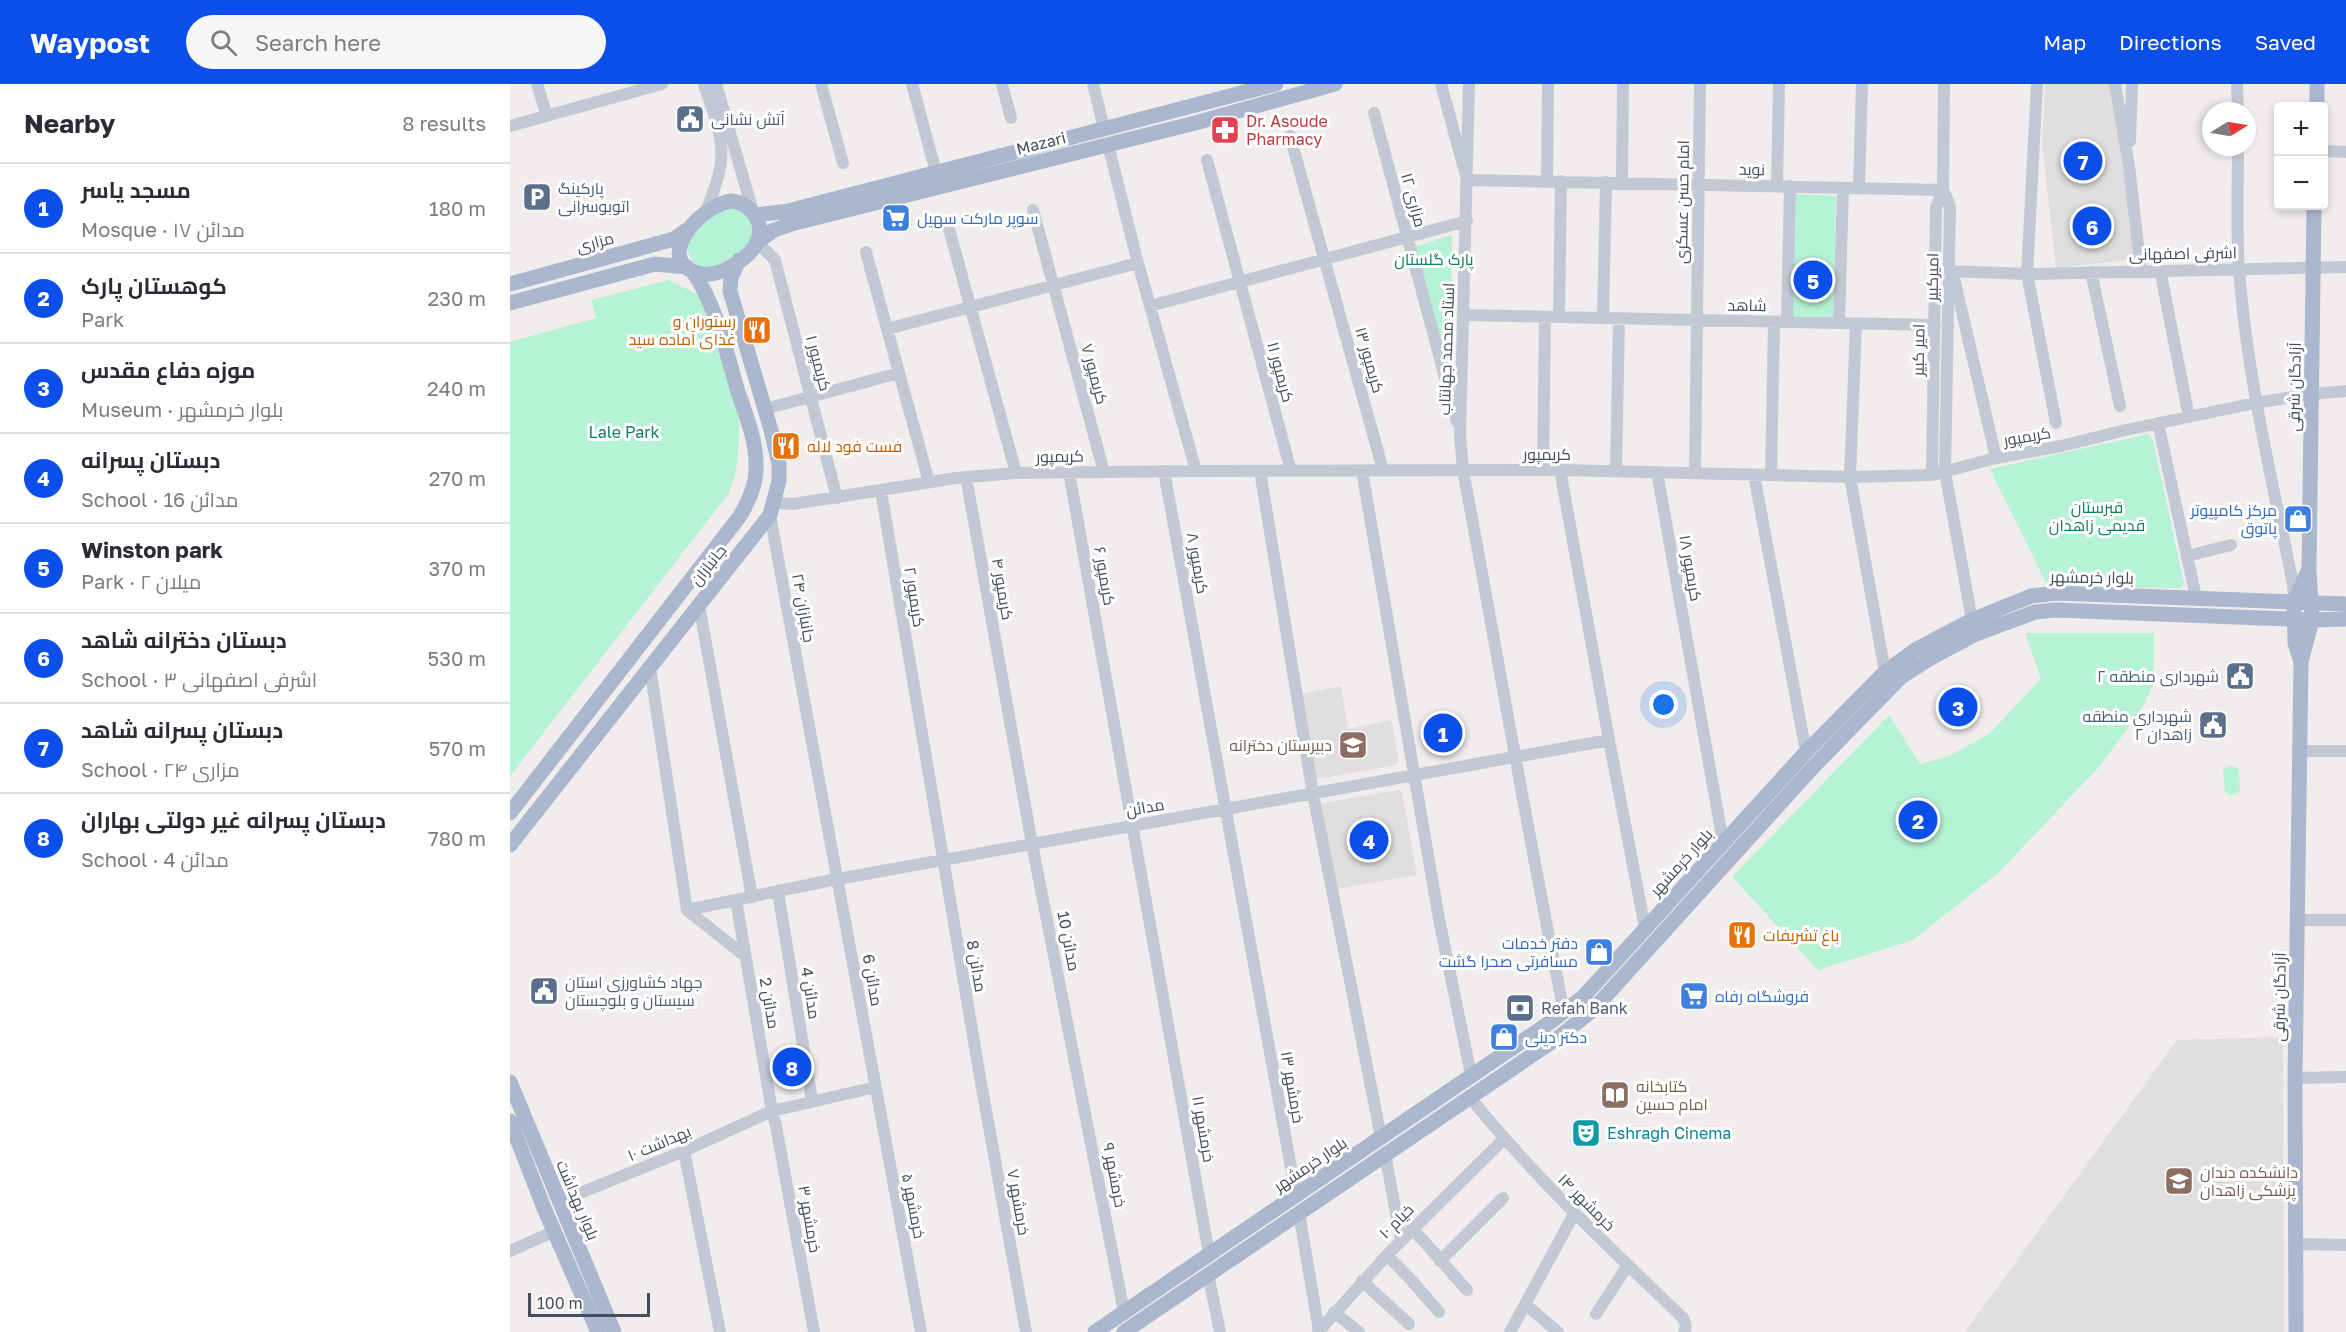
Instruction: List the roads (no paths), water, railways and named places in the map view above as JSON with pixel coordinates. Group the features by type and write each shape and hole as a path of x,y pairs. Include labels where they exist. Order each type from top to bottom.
{"main road":[{"name":"Mazari","path":"755,214 788,211 1276,84"},
{"name":"Mazari","path":"757,242 774,230 795,223 1108,145 1335,84"},
{"path":"2317,84 2317,102"},
{"path":"1104,128 1108,145"},
{"path":"510,303 655,264 712,274 722,271 748,254 757,242 760,233 755,214 739,202 730,201 707,210 683,236 680,252 690,269"},
{"name":"آزادگان شرقی","path":"2296,1332 2295,1078 2301,662 2312,620 2309,569 2314,210"},
{"name":"مزاری","path":"510,284 674,239 687,230"},
{"path":"739,260 731,279 730,291 779,464 779,481 773,509"},
{"name":"جانبازان","path":"510,813 740,516 750,498 756,464 752,437 710,301 690,269"},
{"name":"جانبازان","path":"510,844 773,509"},
{"name":"آزادگان شرقی","path":"2294,601 2309,569"},
{"name":"بلوار خرمشهر","path":"1127,1331 1469,1096 1559,1037 1594,1009 1774,799 1806,752 1885,672 1915,650 1972,620 2031,596 2056,593 2346,604"},
{"path":"2144,613 2145,596"},
{"path":"2294,601 2295,643 2301,662"},
{"name":"بلوار خرمشهر","path":"1095,1332 1583,997 1723,842 1774,799 1901,677 1931,658 1976,634 2035,612 2056,610 2312,620 2346,619"},
{"name":"بلوار بهداشت","path":"510,1082 614,1332"},
{"name":"بلوار بهداشت","path":"510,1121 544,1208 598,1332"},
{"path":"544,1208 558,1202"},
{"path":"1245,1230 1251,1245"}],"street":[{"path":"537,84 547,116"},
{"path":"510,126 662,84"},
{"path":"821,84 843,163"},
{"path":"912,84 936,172"},
{"path":"1002,84 1011,118"},
{"path":"1093,84 1104,128"},
{"path":"1440,84 1467,180"},
{"name":"استاد محمد جهانتاب","path":"1469,84 1460,435 1463,470 1538,885 1564,1012"},
{"path":"1547,181 1548,84"},
{"path":"1622,183 1623,84"},
{"name":"امام حسن عسکری","path":"1695,473 1700,84"},
{"path":"1779,84 1787,322"},
{"path":"1859,188 1862,84"},
{"name":"امیرکبیر","path":"1944,84 1943,190 1950,206 1945,472 1972,620"},
{"path":"2037,84 2027,274 2056,423"},
{"path":"2115,84 2129,166 2141,271"},
{"path":"2129,166 2132,84"},
{"path":"2237,84 2238,102"},
{"path":"707,210 719,171 721,150 710,85"},
{"path":"710,85 755,214"},
{"name":"مزاری ۱۲","path":"1374,113 1460,435"},
{"name":"کریمپور ۱۳","path":"1290,136 1383,471"},
{"path":"1108,145 1196,471"},
{"path":"2328,152 2346,152"},
{"path":"2238,156 2239,269 2247,342 2255,403 2294,584 2294,601"},
{"name":"کریمپور ۱۱","path":"1207,160 1291,471"},
{"name":"نوید","path":"1467,180 1943,190"},
{"path":"1559,317 1561,181"},
{"path":"1603,318 1606,182"},
{"path":"1839,323 1843,188"},
{"name":"امیر کبیر","path":"1932,475 1936,207 1943,190"},
{"name":"کریمپور ۷","path":"1033,210 1104,472"},
{"path":"1150,306 1467,221"},
{"path":"950,229 1016,473"},
{"name":"کریمپور ۱","path":"757,242 775,260 837,498"},
{"path":"866,252 929,482"},
{"path":"887,329 1138,263"},
{"name":"اشرفی اصفهانی","path":"1948,271 2027,274 2346,267"},
{"path":"2160,270 2189,417"},
{"path":"1948,271 1955,282 1996,458"},
{"path":"2091,272 2120,406"},
{"name":"شاهد","path":"1463,315 1935,325"},
{"path":"1543,470 1545,317"},
{"path":"1616,471 1619,319"},
{"path":"1771,475 1774,322"},
{"path":"1856,324 1850,477 1885,672"},
{"path":"765,409 899,373"},
{"name":"کریمپور","path":"773,509 929,482 1016,473 1560,470 1850,477 1932,475 1996,458 2255,403 2346,391"},
{"path":"2158,423 2196,597"},
{"path":"1560,470 1646,928"},
{"name":"کریمپور ۸","path":"1164,471 1226,809"},
{"path":"1260,471 1313,794 1381,1137"},
{"path":"1362,471 1439,919 1471,1076"},
{"name":"کریمپور ۶","path":"1069,472 1132,826"},
{"name":"کریمپور ۱۸","path":"1657,472 1723,842"},
{"path":"1754,474 1806,752"},
{"name":"کریمپور ۴","path":"966,477 1032,844"},
{"name":"کریمپور ۲","path":"881,491 942,860"},
{"name":"جانبازان ۲۴","path":"773,509 805,706 838,879"},
{"path":"2187,556 2231,545"},
{"path":"699,605 752,897"},
{"path":"650,668 687,910 745,956"},
{"name":"مدائن","path":"687,910 838,879 1609,740"},
{"path":"2300,751 2346,751"},
{"name":"خرمشهر ۱۳","path":"1226,809 1296,1195"},
{"name":"خرمشهر ۱۱","path":"1132,826 1209,1254"},
{"name":"مدائن 10","path":"1032,844 1073,1043"},
{"name":"مدائن 8","path":"942,860 980,1077"},
{"name":"مدائن 6","path":"838,879 876,1087"},
{"name":"مدائن 4","path":"778,892 812,1101"},
{"name":"مدائن 2","path":"736,900 772,1112"},
{"path":"2298,920 2346,920"},
{"name":"خرمشهر ۹","path":"1073,1043 1124,1312"},
{"name":"خرمشهر ۷","path":"980,1077 1026,1332"},
{"path":"2295,1078 2346,1077"},
{"name":"بهداشت ۱۰","path":"558,1202 684,1151 772,1112 876,1087"},
{"name":"خرمشهر ۵","path":"876,1087 921,1332"},
{"name":"خرمشهر ۱۴","path":"1469,1096 1504,1139 1574,1214 1683,1318 1685,1329"},
{"name":"خرمشهر ۳","path":"772,1112 814,1332"},
{"name":"خیام ۱۰","path":"1319,1331 1412,1228 1504,1139"},
{"path":"684,1151 720,1332"},
{"path":"1385,1154 1401,1240"},
{"path":"1440,1261 1503,1198"},
{"path":"1299,1213 1319,1331"},
{"path":"1510,1332 1574,1214"},
{"path":"1412,1228 1467,1290"},
{"path":"510,1251 555,1231"},
{"path":"2296,1244 2346,1245"},
{"path":"1387,1255 1439,1312"},
{"path":"1596,1314 1628,1265"},
{"path":"1208,1274 1220,1332"},
{"path":"1362,1281 1409,1324"},
{"path":"1525,1304 1558,1332"},
{"path":"1334,1312 1359,1332"}],"place":[{"name":"آتش نشانی","path":"690,119"},
{"name":"Dr. Asoude Pharmacy","path":"1225,130"},
{"name":"دبستان پسرانه شاهد","path":"2083,161"},
{"name":"پارکینگ اتوبوسرانی","path":"537,197"},
{"name":"سوپر مارکت سهیل","path":"896,218"},
{"name":"دبستان دخترانه شاهد","path":"2092,226"},
{"name":"Winston park","path":"1813,280"},
{"name":"رستوران و غذای آماده سید","path":"757,330"},
{"name":"فست فود لاله","path":"786,446"},
{"name":"مرکز کامپیوتر پاتوق","path":"2298,519"},
{"name":"شهرداری منطقه ۲","path":"2240,676"},
{"name":"موزه دفاع مقدس","path":"1958,707"},
{"name":"شهرداری منطقه ۲ زاهدان","path":"2213,725"},
{"name":"مسجد یاسر","path":"1443,733"},
{"name":"دبیرستان دخترانه","path":"1353,745"},
{"name":"کوهستان پارک","path":"1918,820"},
{"name":"دبستان پسرانه","path":"1369,840"},
{"name":"باغ تشریفات","path":"1742,935"},
{"name":"دفتر خدمات مسافرتی صحرا گشت","path":"1599,952"},
{"name":"جهاد کشاورزی استان سیستان و بلوچستان","path":"544,991"},
{"name":"فروشگاه رفاه","path":"1694,996"},
{"name":"Refah Bank","path":"1520,1008"},
{"name":"دکتر دینی","path":"1504,1037"},
{"name":"دبستان پسرانه غیر دولتی بهاران","path":"792,1067"},
{"name":"کتابخانه امام حسین","path":"1615,1095"},
{"name":"Eshragh Cinema","path":"1586,1133"},
{"name":"دانشکده دندان پزشکی زاهدان","path":"2179,1181"}],"park label":[{"name":"پارک گلستان","path":"1434,259"},
{"name":"Lale Park","path":"624,432"},
{"name":"قبرستان قدیمی زاهدان","path":"2097,516"}]}
